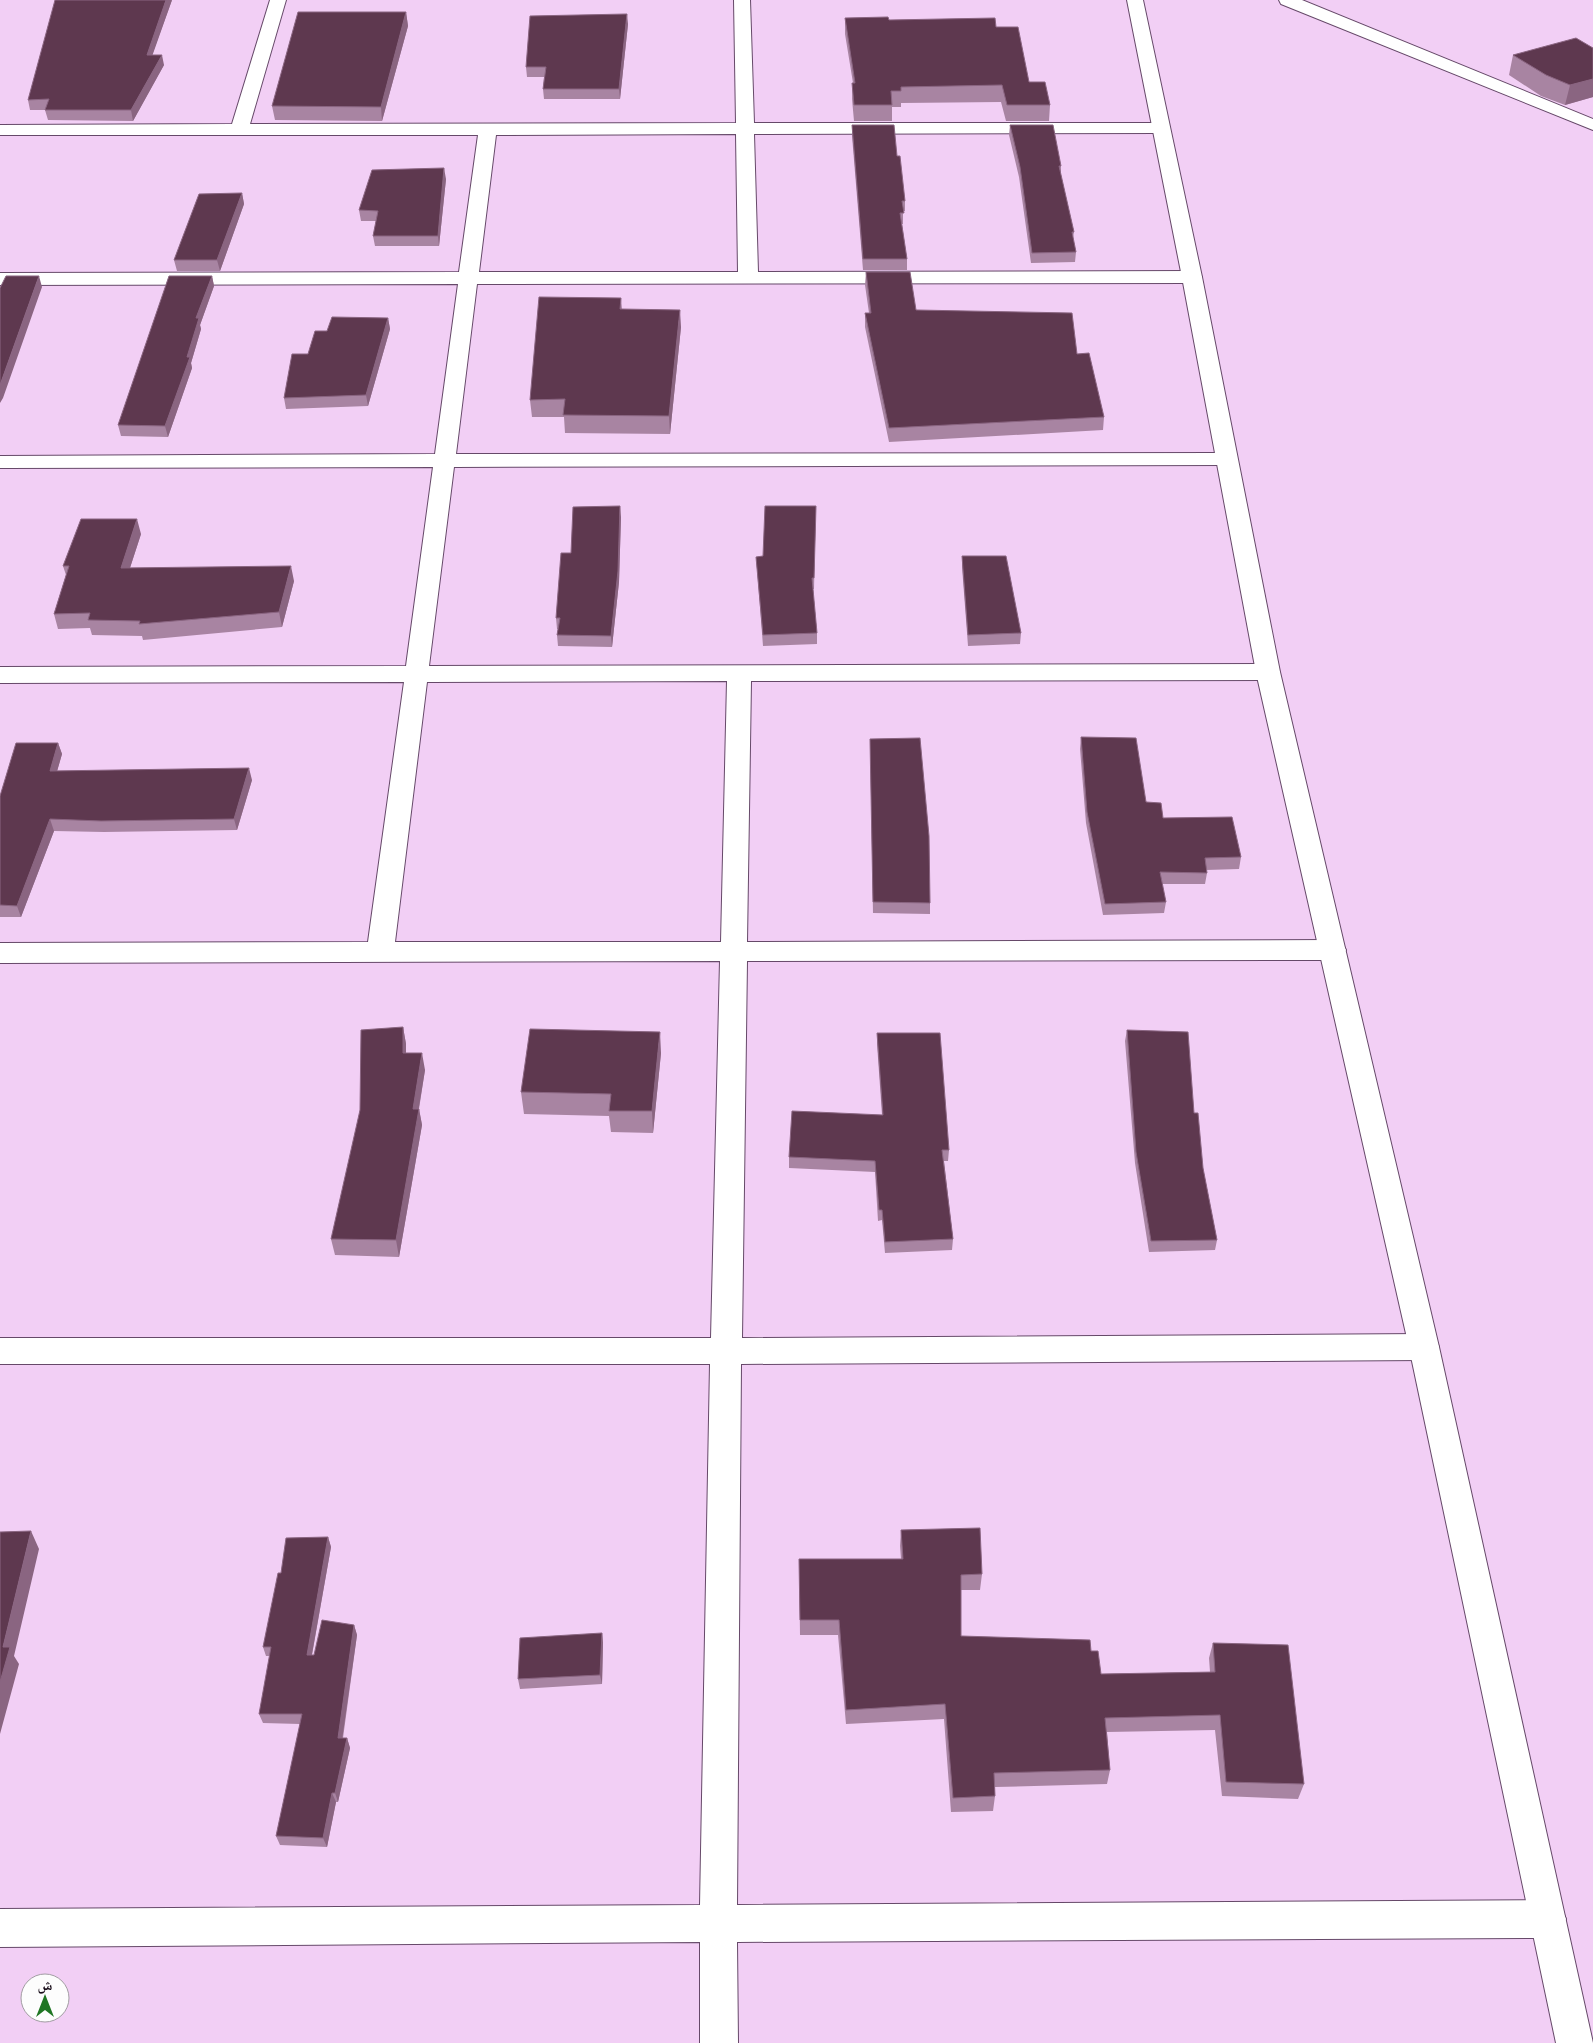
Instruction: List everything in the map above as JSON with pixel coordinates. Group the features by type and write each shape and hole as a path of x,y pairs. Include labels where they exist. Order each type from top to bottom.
{"street":[{"path":"239,130 278,0"},
{"path":"742,0 748,278"},
{"path":"1135,0 1192,277 1268,672 1424,1347 1575,2043"},
{"path":"1287,0 1593,125"},
{"path":"0,130 1161,128"},
{"path":"380,952 488,129"},
{"path":"0,279 1192,277"},
{"path":"0,462 1226,460"},
{"path":"0,675 1268,672"},
{"path":"719,2043 718,1924 726,1351 740,673"},
{"path":"0,953 1333,950"},
{"path":"0,1351 726,1351 1424,1347"},
{"path":"0,1928 1547,1919"}],"building":[{"path":"55,0 166,0 147,55 162,55 131,110 45,110 49,99 28,100"},
{"path":"298,12 406,12 381,107 272,106"},
{"path":"627,14 619,89 543,89 546,67 526,67 530,16"},
{"path":"888,17 889,20 995,18 996,27 1018,27 1029,82 1045,82 1050,105 1007,105 1002,85 901,87 901,91 891,91 892,105 854,105 852,83 855,83 845,18"},
{"path":"1576,38 1593,48 1593,79 1570,85 1546,75 1513,55"},
{"path":"852,125 894,125 905,201 902,201 904,213 900,213 907,259 863,259"},
{"path":"1010,125 1053,125 1061,166 1059,166 1074,232 1072,232 1076,252 1032,253 1020,167"},
{"path":"444,168 438,236 373,236 378,211 359,210 372,170"},
{"path":"242,193 217,260 174,260 199,194"},
{"path":"866,272 910,272 916,310 1072,313 1077,354 1089,353 1104,417 889,428 865,313 871,313"},
{"path":"6,276 39,276 0,385 0,288"},
{"path":"169,276 212,276 196,318 199,318 187,357 190,357 165,426 118,425"},
{"path":"539,297 621,298 620,309 680,310 669,416 563,415 565,399 530,400"},
{"path":"332,317 388,318 366,395 284,398 292,354 308,354 315,331 327,331"},
{"path":"620,506 618,571 611,636 557,635 560,618 556,618 561,553 571,553 573,507"},
{"path":"765,506 816,506 814,578 812,578 817,633 763,635 756,557 763,556"},
{"path":"81,519 137,519 121,568 291,566 279,612 139,624 140,621 88,620 90,613 54,614 69,566 63,566"},
{"path":"962,556 1006,556 1021,633 968,635"},
{"path":"1081,737 1136,738 1146,802 1161,803 1163,818 1232,817 1241,857 1205,858 1207,873 1160,872 1166,902 1105,904 1087,812"},
{"path":"920,738 929,836 930,903 873,902 870,739"},
{"path":"16,743 58,743 50,771 249,768 234,819 101,821 50,819 17,906 0,905 0,796"},
{"path":"403,1027 403,1053 422,1053 413,1109 419,1109 396,1240 331,1239 360,1110 361,1030"},
{"path":"530,1029 660,1032 652,1111 609,1111 611,1094 521,1092"},
{"path":"1127,1030 1188,1032 1194,1113 1198,1113 1203,1168 1217,1240 1151,1241 1136,1152"},
{"path":"877,1033 940,1033 949,1150 942,1150 953,1239 885,1242 882,1210 879,1210 875,1161 789,1157 792,1111 883,1115"},
{"path":"980,1528 982,1574 961,1575 961,1636 1090,1640 1091,1651 1098,1651 1101,1674 1215,1672 1213,1643 1288,1645 1304,1784 1226,1782 1220,1715 1105,1718 1110,1770 994,1773 995,1796 953,1798 945,1704 846,1710 839,1620 800,1620 799,1559 903,1559 901,1530"},
{"path":"31,1531 3,1647 10,1647 0,1682 0,1532"},
{"path":"328,1537 307,1655 314,1655 322,1620 354,1625 338,1738 347,1738 335,1793 332,1793 323,1838 276,1836 302,1714 259,1714 271,1647 263,1647 278,1573 281,1573 286,1538"},
{"path":"602,1633 600,1675 518,1679 520,1638"}]}
